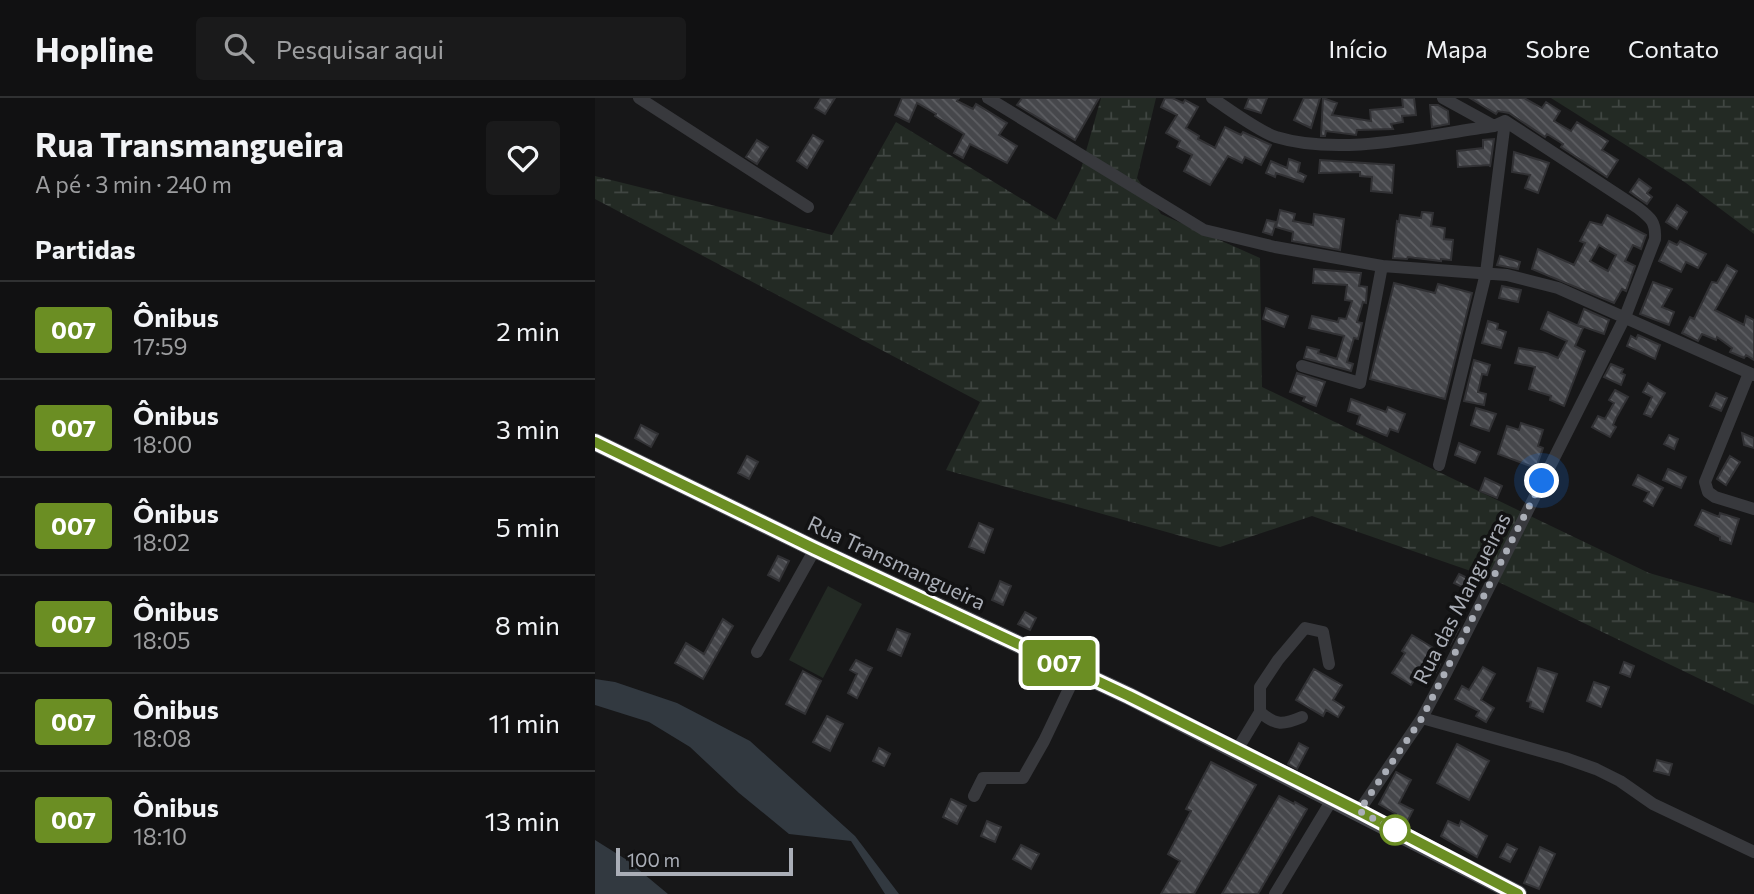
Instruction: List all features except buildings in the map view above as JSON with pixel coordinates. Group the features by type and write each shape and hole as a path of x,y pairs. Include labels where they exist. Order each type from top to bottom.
{"street":[{"path":"639,98 808,207"},
{"path":"988,98 1204,230 1275,247 1382,266 1507,275 1558,288 1752,374 1705,482 1708,492 1715,498 1754,509"},
{"path":"1212,98 1273,136 1313,145 1355,145 1499,124"},
{"path":"1443,98 1499,124"},
{"path":"1439,465 1486,273 1499,124"},
{"name":"Rua das Mangueiras","path":"1359,811 1422,718 1625,317 1655,239 1656,228 1653,220 1638,208 1499,124"},
{"path":"1302,366 1360,383 1382,266"},
{"name":"Rua Transmangueira","path":"595,442 1237,750 1518,894"},
{"path":"757,652 815,549"},
{"path":"1237,750 1260,712 1260,687 1305,628 1323,632 1329,664"},
{"path":"974,796 983,778 1023,778 1077,672"},
{"path":"1260,712 1269,720 1284,724 1302,717"},
{"path":"1422,718 1596,769 1620,781 1653,804 1754,852"},
{"path":"1275,894 1333,798"}],"green space":[{"path":"1101,98 1156,98 1137,178 1161,214 1260,258 1262,387 1649,573 1754,603 1754,705 1488,577 1312,516 1220,547 946,470 980,402 595,199 595,176 832,235 896,122 1056,220 1081,169"},
{"path":"1551,98 1754,98 1754,234 1686,183"},
{"path":"828,586 862,604 823,678 789,660"}],"shaded area":[{"path":"595,679 615,682 677,703 750,741 855,836 899,894 885,894 851,841 789,834 739,793 690,747 649,722 595,705"},
{"path":"595,840 627,860 668,894 595,894"}],"bus line":[{"name":"007","path":"595,442 815,549 1129,696 1518,894"}],"route":[{"path":"1395,830 1359,811 1422,718 1542,481"}]}
